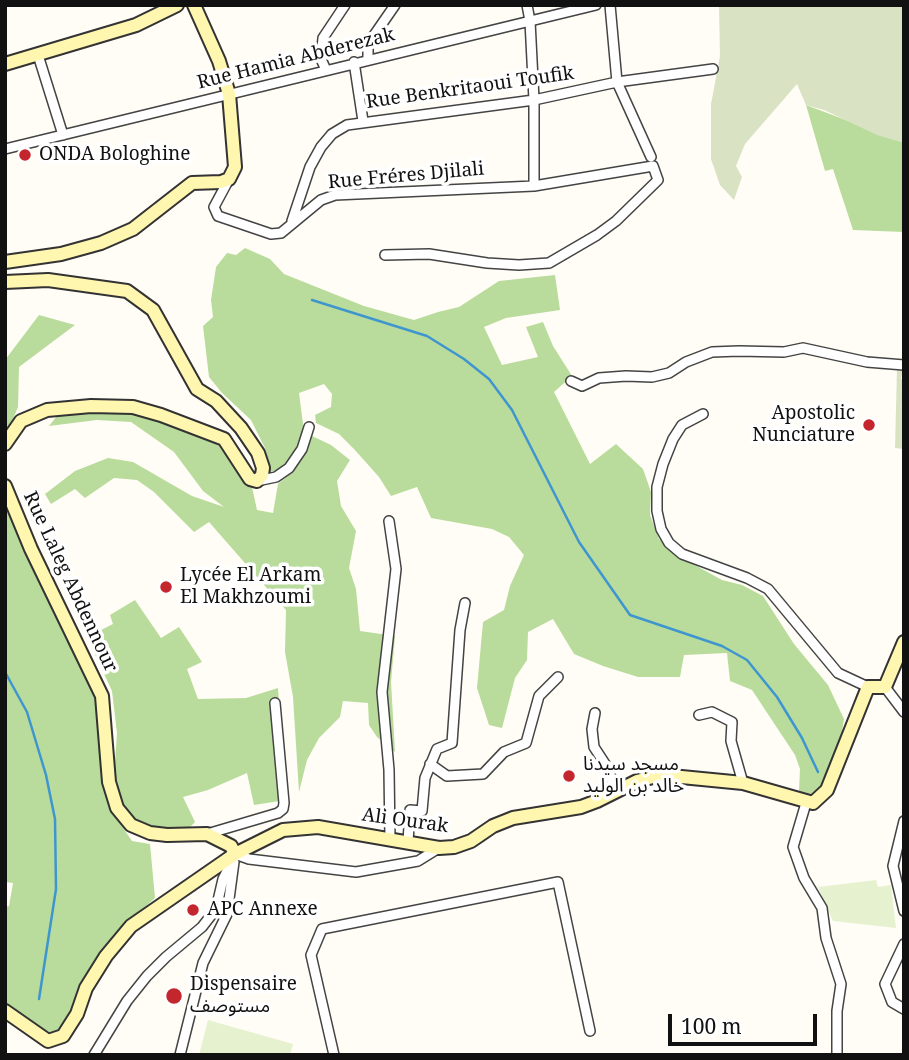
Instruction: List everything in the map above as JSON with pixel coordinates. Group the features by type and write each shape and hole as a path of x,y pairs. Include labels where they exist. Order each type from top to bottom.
{"street":[{"path":"5,64 136,25 153,11 177,5"},
{"path":"5,262 61,254 102,243 133,229 192,183 221,182 229,179 235,167 229,94 219,61 194,5"},
{"path":"327,70 321,59 323,38 345,5"},
{"path":"368,59 368,44 395,5"},
{"path":"527,5 534,100 534,186"},
{"name":"Rue Hamia Abderezak","path":"5,149 596,5"},
{"path":"385,255 429,254 487,264 549,262 597,235 649,191 658,180 617,82 610,5"},
{"path":"38,55 63,135"},
{"path":"354,62 363,121"},
{"name":"Rue Benkritaoui Toufik","path":"291,223 310,167 321,147 331,134 347,125 534,100 617,82 713,69"},
{"name":"Rue Fréres Djilali","path":"229,179 214,207 218,216 271,234 281,233 321,200 335,195 534,186 652,162"},
{"path":"5,282 48,280 127,291 153,310 197,389 216,401 241,428 258,453 263,468 257,481"},
{"path":"571,380 582,386 599,378 652,377 669,373 686,362 712,352 784,352 803,348 867,362 904,365"},
{"path":"5,444 21,421 47,410 91,406 133,407 224,439 245,475 257,481 276,477 289,468 302,449 309,427"},
{"path":"702,414 682,425 673,439 657,487 657,511 661,529 669,543 682,554 747,578 768,589 838,673 867,687 885,687"},
{"name":"Rue Laleg Abdennour","path":"5,486 31,549 102,696 108,782 117,808 131,825 150,833 207,834"},
{"path":"389,521 397,569 382,692 389,770 390,839"},
{"path":"408,842 410,810 422,811 425,778 430,764 437,749 452,743 460,630 465,603"},
{"path":"885,687 904,642"},
{"path":"430,764 447,776 483,774 504,752 526,743 539,696 558,677"},
{"path":"837,1055 837,1011 841,984 825,938 822,908 804,878 793,847 806,803 819,800 827,790 867,687"},
{"path":"885,687 904,712"},
{"path":"207,834 278,813 283,809 285,803 275,703"},
{"path":"699,715 712,712 732,722 731,741 743,783"},
{"path":"595,713 592,729 594,747 609,770 614,791"},
{"name":"Ali Ourak","path":"5,1011 48,1041 63,1036 77,1014 86,988 106,956 131,926 235,854 266,836 295,827 318,827 439,848 454,847 471,841 493,826 513,818 581,807 637,781 661,775 743,783 806,803"},
{"path":"904,821 893,866 904,911"},
{"path":"180,1055 203,963 227,914 235,854 231,846 207,834"},
{"path":"235,854 249,859 356,872 418,861 439,848"},
{"path":"94,1055 127,1000 146,976 202,928 216,909 223,879 235,854"},
{"path":"334,1055 311,956 322,929 558,882 590,1031"},
{"path":"904,944 885,984 892,1002 904,1009"}],"green space":[{"path":"719,5 904,5 904,143 877,135 824,110 806,105 797,84 745,144 736,166 742,177 734,200 720,185 711,159 711,104 720,56"},
{"path":"806,105 904,142 904,232 853,230 833,169 825,171"},
{"path":"245,248 270,259 284,274 364,306 414,320 459,307 499,281 555,275 560,310 506,318 484,327 502,365 538,357 526,327 543,322 553,346 572,376 554,392 590,464 616,444 643,469 651,492 650,515 659,539 682,558 722,580 742,585 763,596 794,644 828,685 844,719 838,756 827,787 815,796 799,791 800,769 795,755 752,690 730,681 727,653 684,655 680,677 638,677 574,654 553,619 528,632 527,660 515,678 502,728 489,725 477,688 483,622 504,610 510,586 524,555 509,537 492,529 431,518 417,487 391,496 379,477 339,434 316,423 315,415 331,407 332,394 324,384 299,393 302,439 281,469 270,472 265,448 251,420 209,377 203,326 213,317 211,300 216,267 227,253 236,255"},
{"path":"39,315 75,325 19,367 18,407 5,438 5,360"},
{"path":"897,368 903,368 901,379 904,379 904,449 895,448"},
{"path":"125,410 158,411 181,428 230,451 252,487 257,510 273,513 278,484 293,472 303,457 310,435 331,445 350,460 337,481 341,506 356,531 349,568 356,589 360,631 395,636 391,682 395,752 377,737 369,725 368,703 343,701 340,717 319,738 307,760 299,792 293,697 285,652 286,610 209,522 194,532 154,492 137,480 114,478 85,498 75,489 51,504 45,494 75,471 108,458 133,462 192,496 224,507 203,491 174,452 131,422 97,420 49,426 57,416"},
{"path":"5,500 98,704 105,782 114,815 132,841 150,844 155,898 118,931 81,983 64,1029 52,1034 5,1006 5,907 9,906 13,883 5,882"},
{"path":"135,600 161,638 179,627 202,662 187,669 198,699 246,698 278,688 286,800 254,805 247,773 208,790 183,797 195,822 186,831 164,830 132,822 119,802 114,777 117,733 112,691 87,637 113,624 110,615"},
{"path":"876,880 878,887 891,885 896,928 833,921 818,887"},
{"path":"208,1020 293,1044 290,1055 199,1055"}],"waterway":[{"path":"312,300 427,336 464,359 489,379 512,410 579,542 630,615 722,646 747,660 777,697 802,738 818,772"},
{"path":"5,672 27,712 46,775 55,819 56,889 39,999"}],"place":[{"name":"ONDA Bologhine","path":"25,155"},
{"name":"Apostolic Nunciature","path":"869,425"},
{"name":"Lycée El Arkam El Makhzoumi","path":"166,587"},
{"name":"مسجد سيدنا خالد بن الوليد","path":"569,776"},
{"name":"APC Annexe","path":"193,910"},
{"name":"Dispensaire مستوصف","path":"174,996"}]}
